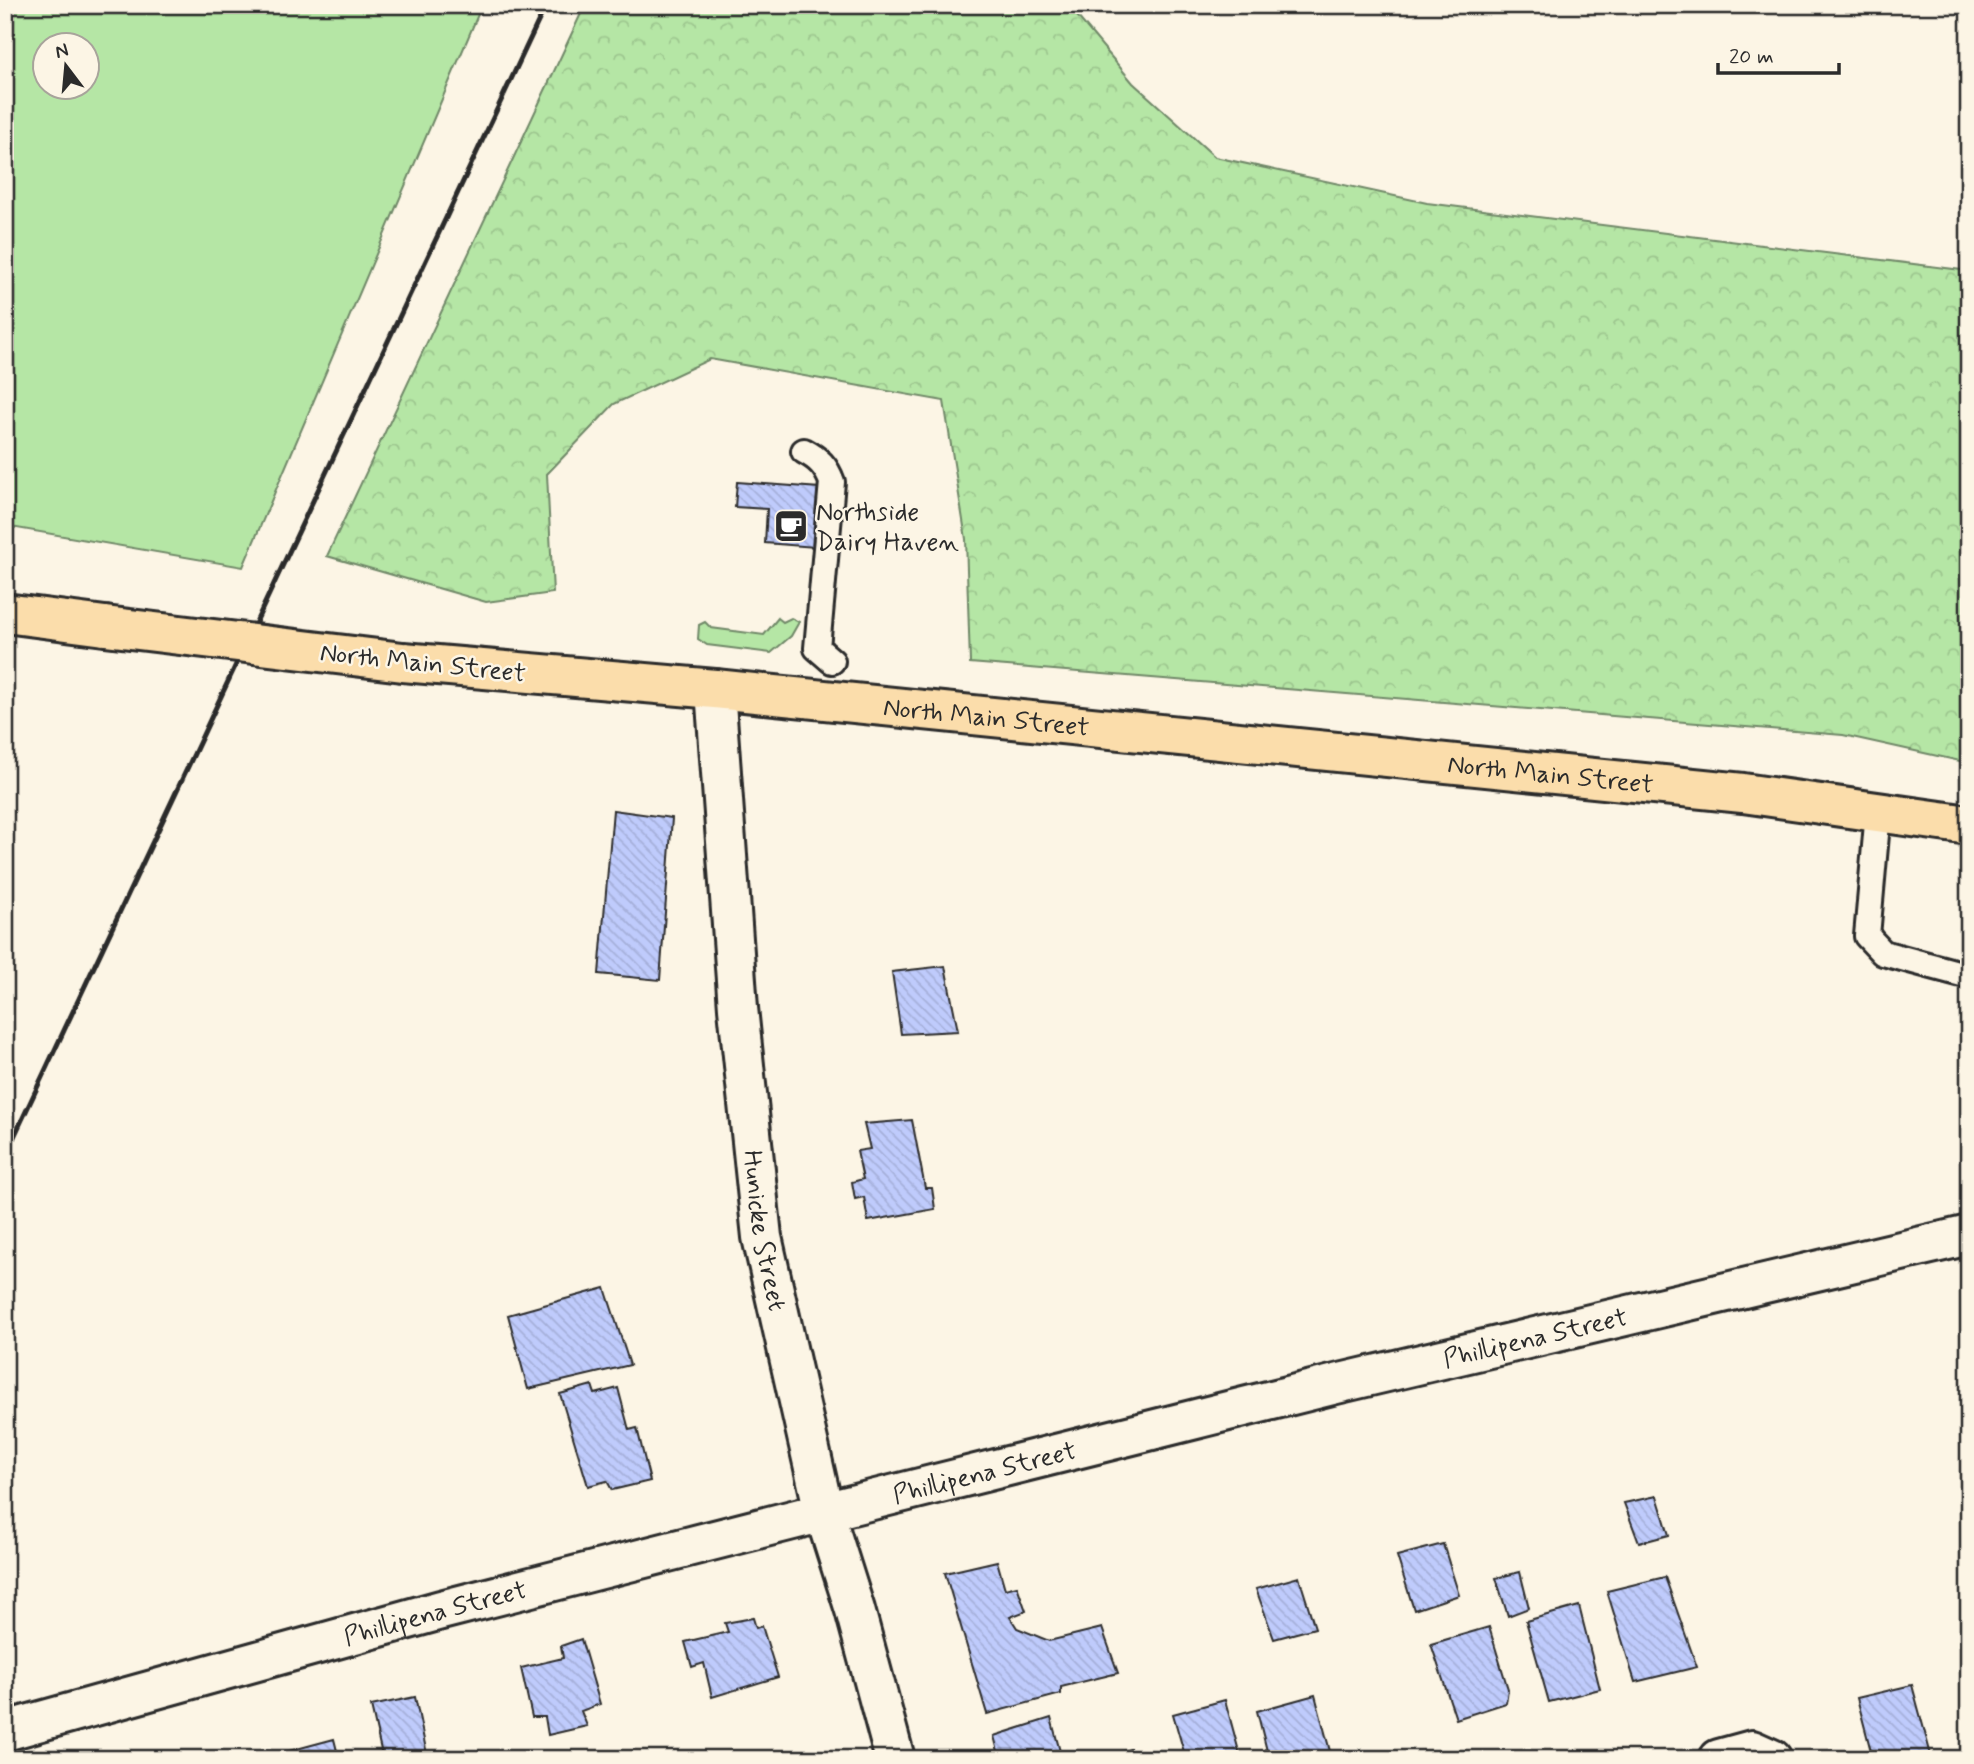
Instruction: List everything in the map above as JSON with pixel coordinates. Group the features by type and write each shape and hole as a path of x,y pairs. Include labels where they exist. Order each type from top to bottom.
{"main road":[{"name":"North Main Street","path":"5,613 402,662 715,689 1743,793 1969,825"}],"street":[{"name":"Hunicke Street","path":"715,689 738,1008 762,1237 824,1513 855,1610 895,1759"},
{"name":"Phillipena Street","path":"21,1737 441,1610 1336,1384 1969,1235"},
{"path":"1719,1759 1752,1750 1772,1759"}],"lane":[{"path":"804,451 827,469 832,482 817,648 832,661"},
{"path":"1878,812 1867,936 1883,954 1969,976"}],"green space":[{"path":"5,5 482,5 243,567 5,526"},
{"path":"585,5 1068,5 1133,83 1215,157 1427,203 1969,271 1969,763 1843,735 970,663 966,539 944,401 710,359 614,404 547,474 553,593 486,602 327,556"},
{"path":"778,618 783,622 791,618 799,622 791,636 771,653 707,645 698,639 699,625 705,622 711,628 764,635"}],"building":[{"name":"Northside Dairy Haven","path":"737,482 820,488 815,547 765,543 767,509 735,507"},
{"path":"613,810 672,818 660,980 599,974"},
{"path":"945,966 958,1031 901,1034 892,972"},
{"path":"912,1120 925,1188 932,1188 935,1209 868,1221 864,1197 855,1199 852,1182 863,1179 857,1151 870,1149 864,1124"},
{"path":"605,1288 630,1365 528,1389 508,1315"},
{"path":"592,1385 595,1394 618,1388 629,1430 637,1428 650,1481 612,1490 607,1481 588,1486 560,1394"},
{"path":"1657,1496 1669,1535 1639,1543 1624,1503"},
{"path":"1443,1544 1459,1595 1414,1610 1397,1556"},
{"path":"997,1561 1005,1589 1017,1586 1026,1611 1010,1617 1017,1628 1049,1641 1102,1628 1118,1673 1061,1687 1061,1694 987,1714 945,1573"},
{"path":"1520,1572 1529,1608 1508,1616 1496,1578"},
{"path":"1299,1577 1315,1628 1274,1639 1256,1589"},
{"path":"1665,1577 1697,1667 1635,1682 1607,1591"},
{"path":"1579,1606 1600,1689 1549,1702 1526,1621"},
{"path":"753,1618 756,1628 762,1626 778,1677 712,1697 704,1663 692,1667 685,1642 728,1632 725,1623"},
{"path":"1489,1627 1508,1689 1506,1703 1456,1719 1431,1644"},
{"path":"581,1639 600,1704 581,1711 587,1726 548,1735 545,1717 532,1717 521,1668 563,1658 561,1646"},
{"path":"1912,1685 1932,1759 1873,1759 1857,1698"},
{"path":"1315,1695 1331,1755 1312,1759 1269,1759 1257,1711"},
{"path":"415,1697 428,1759 383,1759 371,1706"},
{"path":"1225,1700 1241,1759 1186,1759 1173,1714"},
{"path":"1051,1718 1062,1759 1000,1759 994,1736"},
{"path":"334,1739 339,1759 279,1759 278,1754"},
{"path":"1130,1749 1133,1759 1098,1759"}],"railway":[{"path":"5,1156 546,5"}],"place":[{"name":"Northside Dairy Haven","path":"791,526"}]}
